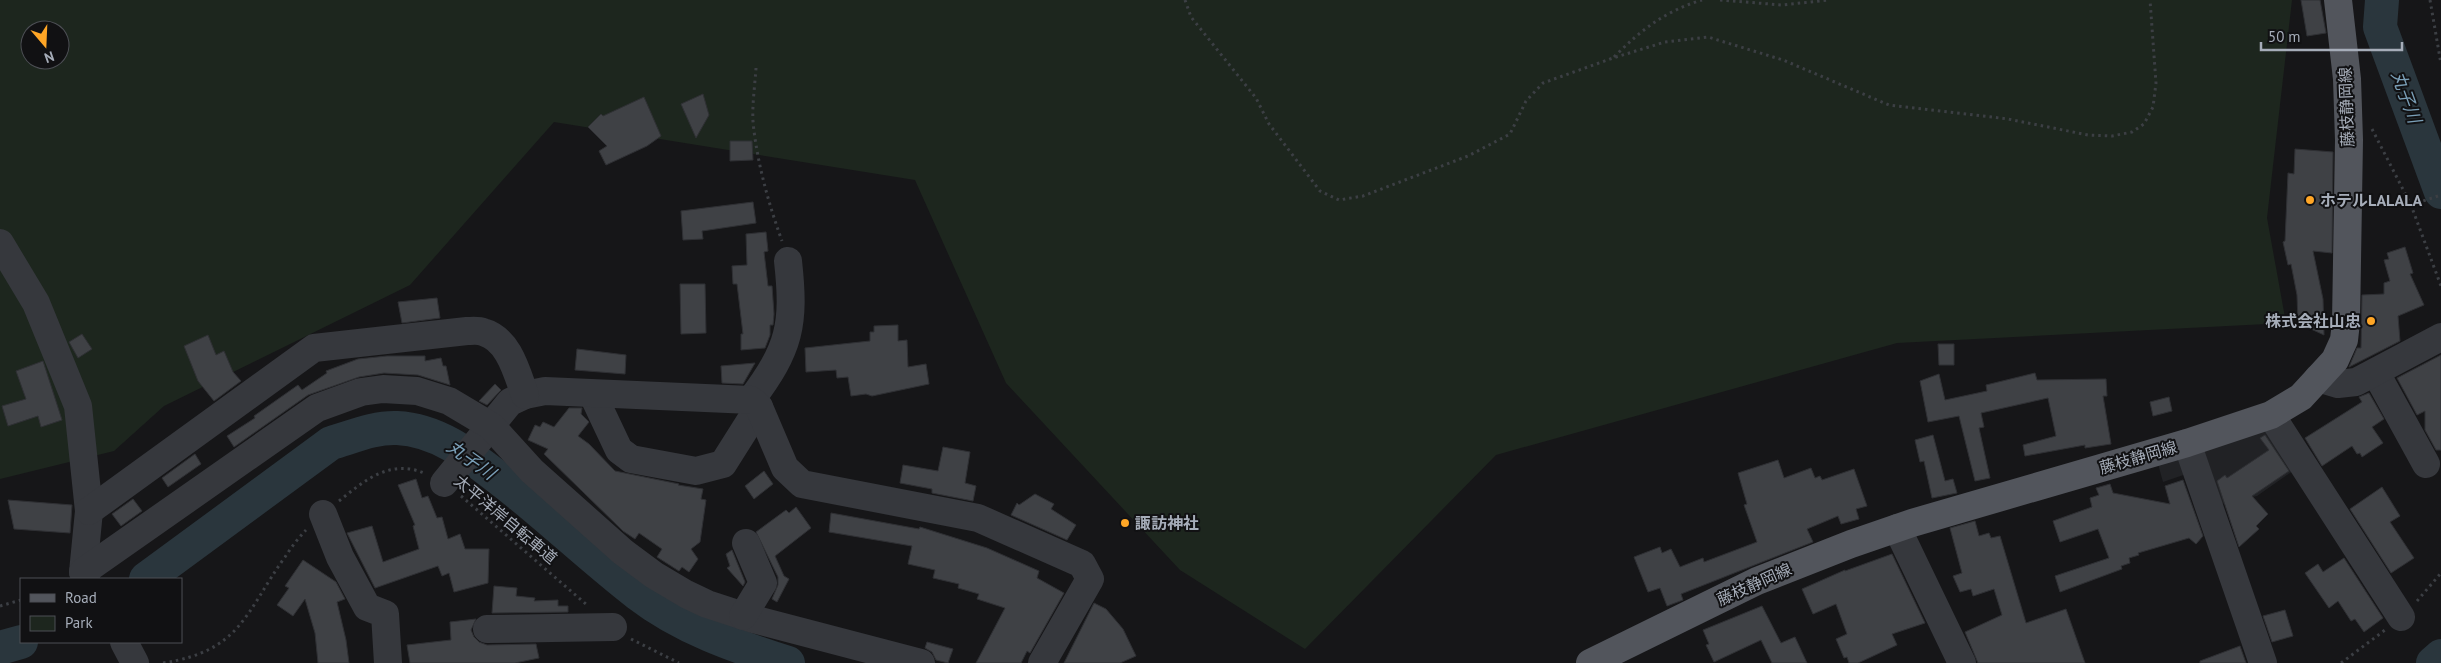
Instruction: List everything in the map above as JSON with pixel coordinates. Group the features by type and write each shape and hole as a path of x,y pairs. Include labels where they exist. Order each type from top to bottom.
{"main road":[{"name":"藤枝静岡線","path":"1590,663 1757,581 1897,528 2187,443 2271,415 2301,397 2335,360 2344,340 2346,322 2349,140 2347,79 2338,0"}],"street":[{"path":"0,243 36,303 63,375 78,406 89,511 84,576"},
{"path":"593,394 619,450 631,459 696,472 723,464 780,358 787,339 792,299 788,261"},
{"path":"89,511 314,348 467,331 483,332 500,342 513,360 525,395"},
{"path":"2318,378 2338,384 2356,382 2441,337"},
{"path":"2376,373 2426,464"},
{"path":"84,576 317,408 361,392 383,389 417,391 449,401 489,428 532,470 624,552 654,575 707,604 744,616 921,663"},
{"path":"447,478 510,402 525,395 546,391 755,403"},
{"path":"755,403 785,468 802,484 978,518 1082,564 1090,579 1042,663"},
{"path":"2271,415 2401,617"},
{"path":"2187,443 2263,663"},
{"path":"323,514 340,557 367,607 386,614 388,663"},
{"path":"1897,528 1962,663"},
{"path":"744,616 763,583 746,543"},
{"path":"487,629 614,627"},
{"path":"125,643 135,663"}],"path":[{"path":"1185,0 1191,17 1256,98 1269,124 1320,191 1339,200 1363,196 1468,156 1510,134 1526,101 1543,83 1613,58 1666,42 1708,37 1783,60 1889,105 2008,119 2088,135 2112,136 2132,132 2144,124 2153,107 2156,83 2150,0"},
{"path":"1613,58 1639,32 1679,7 1702,0"},
{"path":"1720,0 1782,5 1829,0"},
{"path":"2430,0 2441,64"},
{"path":"756,68 753,120 758,154 770,208 788,261"},
{"path":"2371,128 2411,205 2441,286"},
{"path":"2411,205 2441,194"},
{"name":"太平洋岸自転車道","path":"163,663 197,655 215,647 232,635 244,622 302,533 364,480 397,468 412,468 447,478 478,509 624,636 679,663"},
{"path":"0,606 20,600"}],"shaded area":[{"path":"2274,426 2300,466 2257,496 2218,505 2201,469 2163,482 2158,464"}],"green space":[{"path":"0,0 2292,0 2267,218 2286,323 1897,343 1496,455 1305,649 1180,570 1006,383 915,180 554,122 410,285 164,406 114,451 0,479"}],"building":[{"path":"2301,0 2320,0 2326,33 2307,36"},
{"path":"703,94 709,115 696,138 681,104"},
{"path":"644,97 661,136 647,146 606,165 599,151 607,146 588,127 601,114 603,116"},
{"path":"730,141 752,141 753,160 730,161"},
{"path":"2295,149 2333,152 2332,253 2313,251 2323,299 2324,335 2298,323 2297,295 2291,264 2288,265 2283,242 2285,241 2288,173 2294,174"},
{"path":"753,202 756,223 702,231 703,239 683,240 681,211"},
{"path":"766,232 768,251 764,252 768,286 772,286 773,325 770,325 770,335 765,348 741,350 741,334 743,334 737,284 733,284 732,266 747,265 746,234"},
{"path":"2405,247 2413,273 2410,274 2424,305 2398,316 2400,341 2349,367 2357,348 2361,348 2362,295 2384,294 2384,283 2390,281 2384,260 2389,259 2387,253"},
{"path":"680,284 705,284 706,333 681,334"},
{"path":"437,298 440,318 402,323 398,302"},
{"path":"898,325 898,341 907,340 908,367 926,364 929,384 872,396 866,394 851,396 848,377 837,378 836,370 806,372 805,348 870,341 870,332 874,332 874,326"},
{"path":"82,334 92,349 78,358 69,342"},
{"path":"208,335 216,355 224,351 233,372 241,381 214,401 198,381 184,346"},
{"path":"1938,344 1954,344 1954,365 1939,365"},
{"path":"577,349 626,355 625,374 575,370"},
{"path":"2441,355 2441,450 2436,450 2425,430 2425,411 2417,415 2397,378"},
{"path":"387,356 425,356 425,361 441,358 443,366 446,366 450,385 418,375 384,373 359,377 308,395 234,447 227,436 255,418 254,416 298,385 302,390 327,373 326,371 358,359"},
{"path":"43,361 62,420 41,427 38,416 8,426 2,406 26,399 16,371"},
{"path":"755,363 743,384 722,383 721,366"},
{"path":"2035,373 2037,380 2106,379 2107,396 2103,396 2111,444 2085,448 2085,445 2025,456 2023,445 2056,436 2048,398 1981,413 1984,427 1979,428 1990,478 1975,481 1959,416 1928,422 1920,381 1939,374 1945,400 1987,391 1986,385"},
{"path":"495,384 501,390 487,405 479,401"},
{"path":"2369,393 2384,419 2372,427 2383,443 2362,457 2360,453 2357,454 2352,446 2322,466 2305,438 2362,402 2359,397"},
{"path":"2169,397 2172,411 2153,416 2150,402"},
{"path":"569,408 582,408 581,414 589,422 578,436 589,444 615,471 703,489 701,499 706,500 700,542 691,549 698,559 689,572 682,567 679,571 657,557 662,549 639,533 635,539 623,531 544,454 548,449 528,440 535,425 540,427 543,422 554,427"},
{"path":"1933,435 1945,481 1953,479 1957,493 1932,498 1924,461 1920,462 1915,440"},
{"path":"2265,435 2289,471 2252,496 2268,514 2256,526 2259,529 2239,547 2217,481 2225,475 2227,478 2269,450 2260,438"},
{"path":"943,447 970,452 965,483 976,486 973,501 932,493 932,489 900,483 903,465 938,471"},
{"path":"195,454 201,464 168,487 162,478"},
{"path":"1778,460 1784,478 1811,468 1815,478 1820,476 1822,480 1854,469 1867,506 1856,509 1859,519 1841,524 1838,516 1807,529 1813,542 1681,594 1683,600 1667,606 1660,588 1648,592 1634,557 1660,547 1662,553 1671,549 1680,567 1703,558 1704,562 1757,542 1744,505 1747,504 1738,473"},
{"path":"764,471 773,484 754,499 745,486"},
{"path":"416,479 422,498 428,496 437,518 442,517 448,539 460,534 465,549 489,549 488,583 454,592 449,573 442,576 438,566 375,588 347,533 372,526 383,562 419,549 413,526 415,525 398,485"},
{"path":"2183,480 2203,536 2196,544 2189,538 2138,553 2139,555 2129,558 2130,563 2121,566 2122,569 2060,592 2055,576 2109,558 2098,529 2060,542 2053,521 2092,507 2090,498 2099,495 2096,488 2110,484 2113,493 2170,504 2165,486"},
{"path":"2382,487 2400,516 2390,522 2414,558 2391,573 2350,509"},
{"path":"1035,494 1054,504 1051,509 1076,525 1067,540 1011,515 1017,503 1019,505"},
{"path":"133,499 142,511 121,526 112,514"},
{"path":"8,500 72,505 70,533 14,529"},
{"path":"796,507 811,528 775,556 784,576 789,579 777,602 772,599 778,585 778,577 756,532 786,510 789,513"},
{"path":"831,513 919,529 920,527 987,548 1039,571 1037,578 1064,593 1030,653 1027,651 1021,663 976,663 1005,608 977,599 979,594 958,588 959,584 933,578 935,570 908,564 912,546 829,532"},
{"path":"1975,521 1979,536 1989,533 1991,538 2000,536 2026,623 2066,609 2085,663 1978,663 1965,632 2002,615 1994,589 1973,596 1971,589 1960,592 1953,576 1962,573 1950,528"},
{"path":"732,550 745,582 743,586 727,568 730,566 726,554"},
{"path":"1892,554 1925,623 1892,634 1897,645 1858,663 1849,663 1847,657 1844,658 1836,639 1847,634 1836,604 1813,614 1802,589 1845,570"},
{"path":"2344,558 2383,618 2364,632 2355,619 2351,621 2338,601 2329,608 2305,573 2318,564 2323,572"},
{"path":"303,560 336,582 345,599 337,602 349,663 318,663 315,633 305,599 293,616 277,605 289,588 285,586"},
{"path":"494,586 517,588 516,596 535,598 534,601 558,600 558,606 568,606 568,612 492,613"},
{"path":"1094,603 1106,609 1123,629 1136,656 1120,663 1064,663"},
{"path":"1762,606 1781,643 1795,637 1807,663 1772,663 1761,640 1714,662 1706,645 1709,644 1703,630"},
{"path":"2285,610 2293,636 2272,642 2263,616"},
{"path":"476,619 471,630 479,642 487,645 536,644 539,658 515,663 410,663 407,645 451,640 450,622"},
{"path":"927,642 953,649 948,663 936,660 932,652 925,648"},
{"path":"2240,646 2246,663 2200,663 2200,661"}],"waterway":[{"name":"丸子川","path":"2382,0 2380,27 2441,192"},
{"name":"丸子川","path":"147,578 331,443 380,429 397,428 413,430 429,434 458,448 471,457 655,606 710,635 788,663"},
{"name":"丸子川","path":"0,648 20,642"},
{"name":"丸子川","path":"2433,663 2441,656"}],"place":[{"name":"ホテルLALALA","path":"2310,200"},
{"name":"株式会社山忠","path":"2371,321"},
{"name":"諏訪神社","path":"1125,523"}]}
